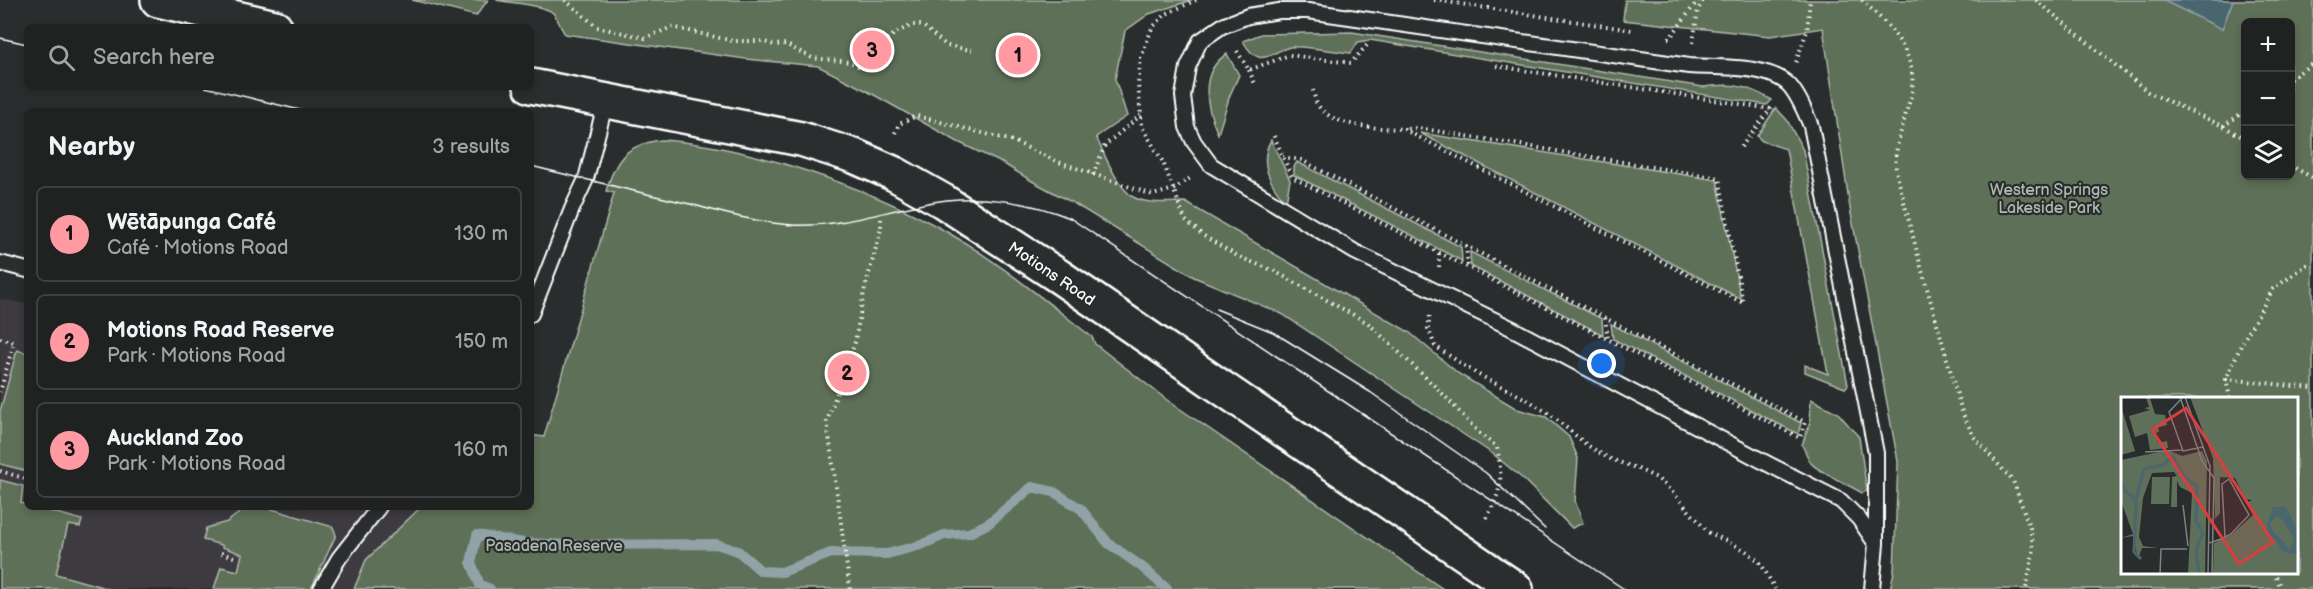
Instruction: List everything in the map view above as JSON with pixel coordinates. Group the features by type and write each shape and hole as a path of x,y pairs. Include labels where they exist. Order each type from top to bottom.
{"main road":[{"path":"159,0 262,24"},
{"name":"Motions Road","path":"534,87 801,139 854,156 917,185 1060,277 1516,589"}],"lane":[{"path":"1872,589 1876,544 1876,453 1811,126 1800,102 1788,84 1772,74 1750,70 1689,66 1308,11 1279,11 1248,16 1222,26 1200,41 1188,67 1182,96 1187,127 1194,142 1211,165 1355,252 1511,328 1841,501 1859,519 1876,544"},
{"path":"534,306 586,179 606,101"},
{"path":"0,263 24,269"},
{"path":"321,589 339,558 377,510"}],"path":[{"path":"565,0 597,27 645,38 672,27 733,41 785,44 812,58 850,62 858,66 868,61 880,44 913,25 922,25 947,46 972,50"},
{"path":"1196,0 1166,15 1152,28 1142,58 1138,84 1142,127 1163,162 1185,220 1204,236 1239,257 1274,271 1368,323 1442,393 1480,434 1497,447 1501,486 1496,503 1485,520"},
{"path":"1434,0 1640,32"},
{"path":"1660,36 1670,38 1698,0"},
{"path":"1689,66 1698,10 1703,0"},
{"path":"1741,147 1788,84 1807,31 1810,0"},
{"path":"1862,0 1886,22 1902,42 1912,72 1912,90 1894,155 1896,171 1962,412 1974,437 2013,481 2030,528 2034,549 2026,589"},
{"path":"2036,0 2148,92 2241,136"},
{"path":"1249,70 1289,55 1351,63 1366,45 1377,47"},
{"path":"1237,51 1256,86"},
{"path":"2295,76 2313,63"},
{"path":"1493,65 1771,109"},
{"path":"1313,90 1317,104 1328,114 1358,126 1418,128 1719,178 1743,303 1403,129"},
{"path":"1093,175 1105,145 1141,114"},
{"path":"2223,126 2241,114"},
{"path":"895,133 899,124 917,116 1013,141 1056,161 1153,195 1174,189 1211,165"},
{"path":"1274,136 1283,157 1292,177 1800,438 1805,422 1301,160 1283,157"},
{"path":"2295,168 2313,178"},
{"path":"850,589 826,421 855,342 864,292 881,229 881,215"},
{"path":"1466,246 1468,267"},
{"path":"2230,397 2226,379 2242,343 2273,289 2307,264 2313,264"},
{"path":"1432,310 1428,328 1435,346 1477,374 1536,405 1608,459 1657,478 1708,532 1745,550 1760,562 1775,589"},
{"path":"1604,317 1608,339"},
{"path":"0,338 14,342 0,392"},
{"path":"2226,379 2313,388"},
{"path":"0,471 24,478"},
{"path":"220,553 237,558"},
{"path":"2274,574 2282,589"}],"shaded area":[{"path":"0,299 24,303 24,510 418,510 366,560 354,589 0,589"}],"green space":[{"path":"412,0 488,0 476,16"},
{"path":"496,0 1192,0 1149,14 1125,31 1115,79 1127,116 1096,137 1121,185 1139,200 1185,202 1409,332 1459,374 1517,409 1546,417 1569,437 1578,458 1575,501 1583,523 1572,528 1523,479 1493,454 1282,314 1194,277 1075,204 1004,164 958,142 818,66 746,59 565,34 555,15 549,10"},
{"name":"Western Springs Lakeside Park","path":"1625,0 2313,0 2313,589 1890,589 1894,572 1898,461 1850,208 1823,28 1770,36 1623,20"},
{"path":"1352,32 1703,87 1739,86 1772,100 1767,105 1370,40 1358,42 1351,53 1290,47 1265,57 1255,55 1243,41 1261,34"},
{"path":"1227,54 1239,75 1218,134 1210,113 1208,80 1212,70"},
{"path":"1776,108 1787,120 1803,150 1848,385 1845,388 1805,372 1805,365 1828,374 1786,149 1762,141 1757,136"},
{"path":"1420,133 1717,180 1741,299"},
{"name":"Pasadena Reserve","path":"662,140 696,144 768,159 805,170 876,197 940,228 980,252 1018,280 1092,337 1095,344 1167,400 1443,589 354,589 366,560 418,510 534,510 534,435 544,437 614,193 606,191 619,161 632,149"},
{"path":"1271,140 1290,180 1286,202 1271,181 1266,165 1267,148"},
{"path":"1297,162 1461,247 1462,261 1294,175"},
{"path":"1470,252 1602,319 1603,335 1471,266"},
{"path":"1611,324 1801,423 1798,434 1613,339"},
{"path":"17,350 24,352 24,470 0,464 0,411"},
{"path":"1811,399 1838,413 1859,437 1867,491 1862,493 1811,463 1802,445 1810,422"},
{"path":"0,480 23,486 21,503 24,504 24,510 46,510 82,520 80,527 68,525 56,574 109,589 0,589"},
{"path":"243,510 275,510 333,527 336,535 311,589 214,589 221,567 238,571 242,554 203,540 206,528 227,522"}],"water":[{"path":"2162,0 2233,0 2222,29"}],"waterway":[{"path":"490,589 480,585 471,562 477,535 524,543 569,545 716,544 738,551 761,571 782,572 831,553 887,554 921,545 944,535 969,533 989,523 1032,487 1054,492 1081,509 1108,543 1142,567 1167,589"}],"tram line":[{"path":"0,38 24,43"},
{"path":"217,90 292,108"},
{"path":"534,167 741,217 780,224 810,225 842,222 923,204 960,199 1016,203 1070,218 1624,589"},
{"path":"1216,309 1273,332 1370,392 1486,473 1545,529"}],"place":[{"name":"Auckland Zoo","path":"872,50"},
{"name":"Wētāpunga Café","path":"1018,55"},
{"name":"Motions Road Reserve","path":"847,373"}]}
